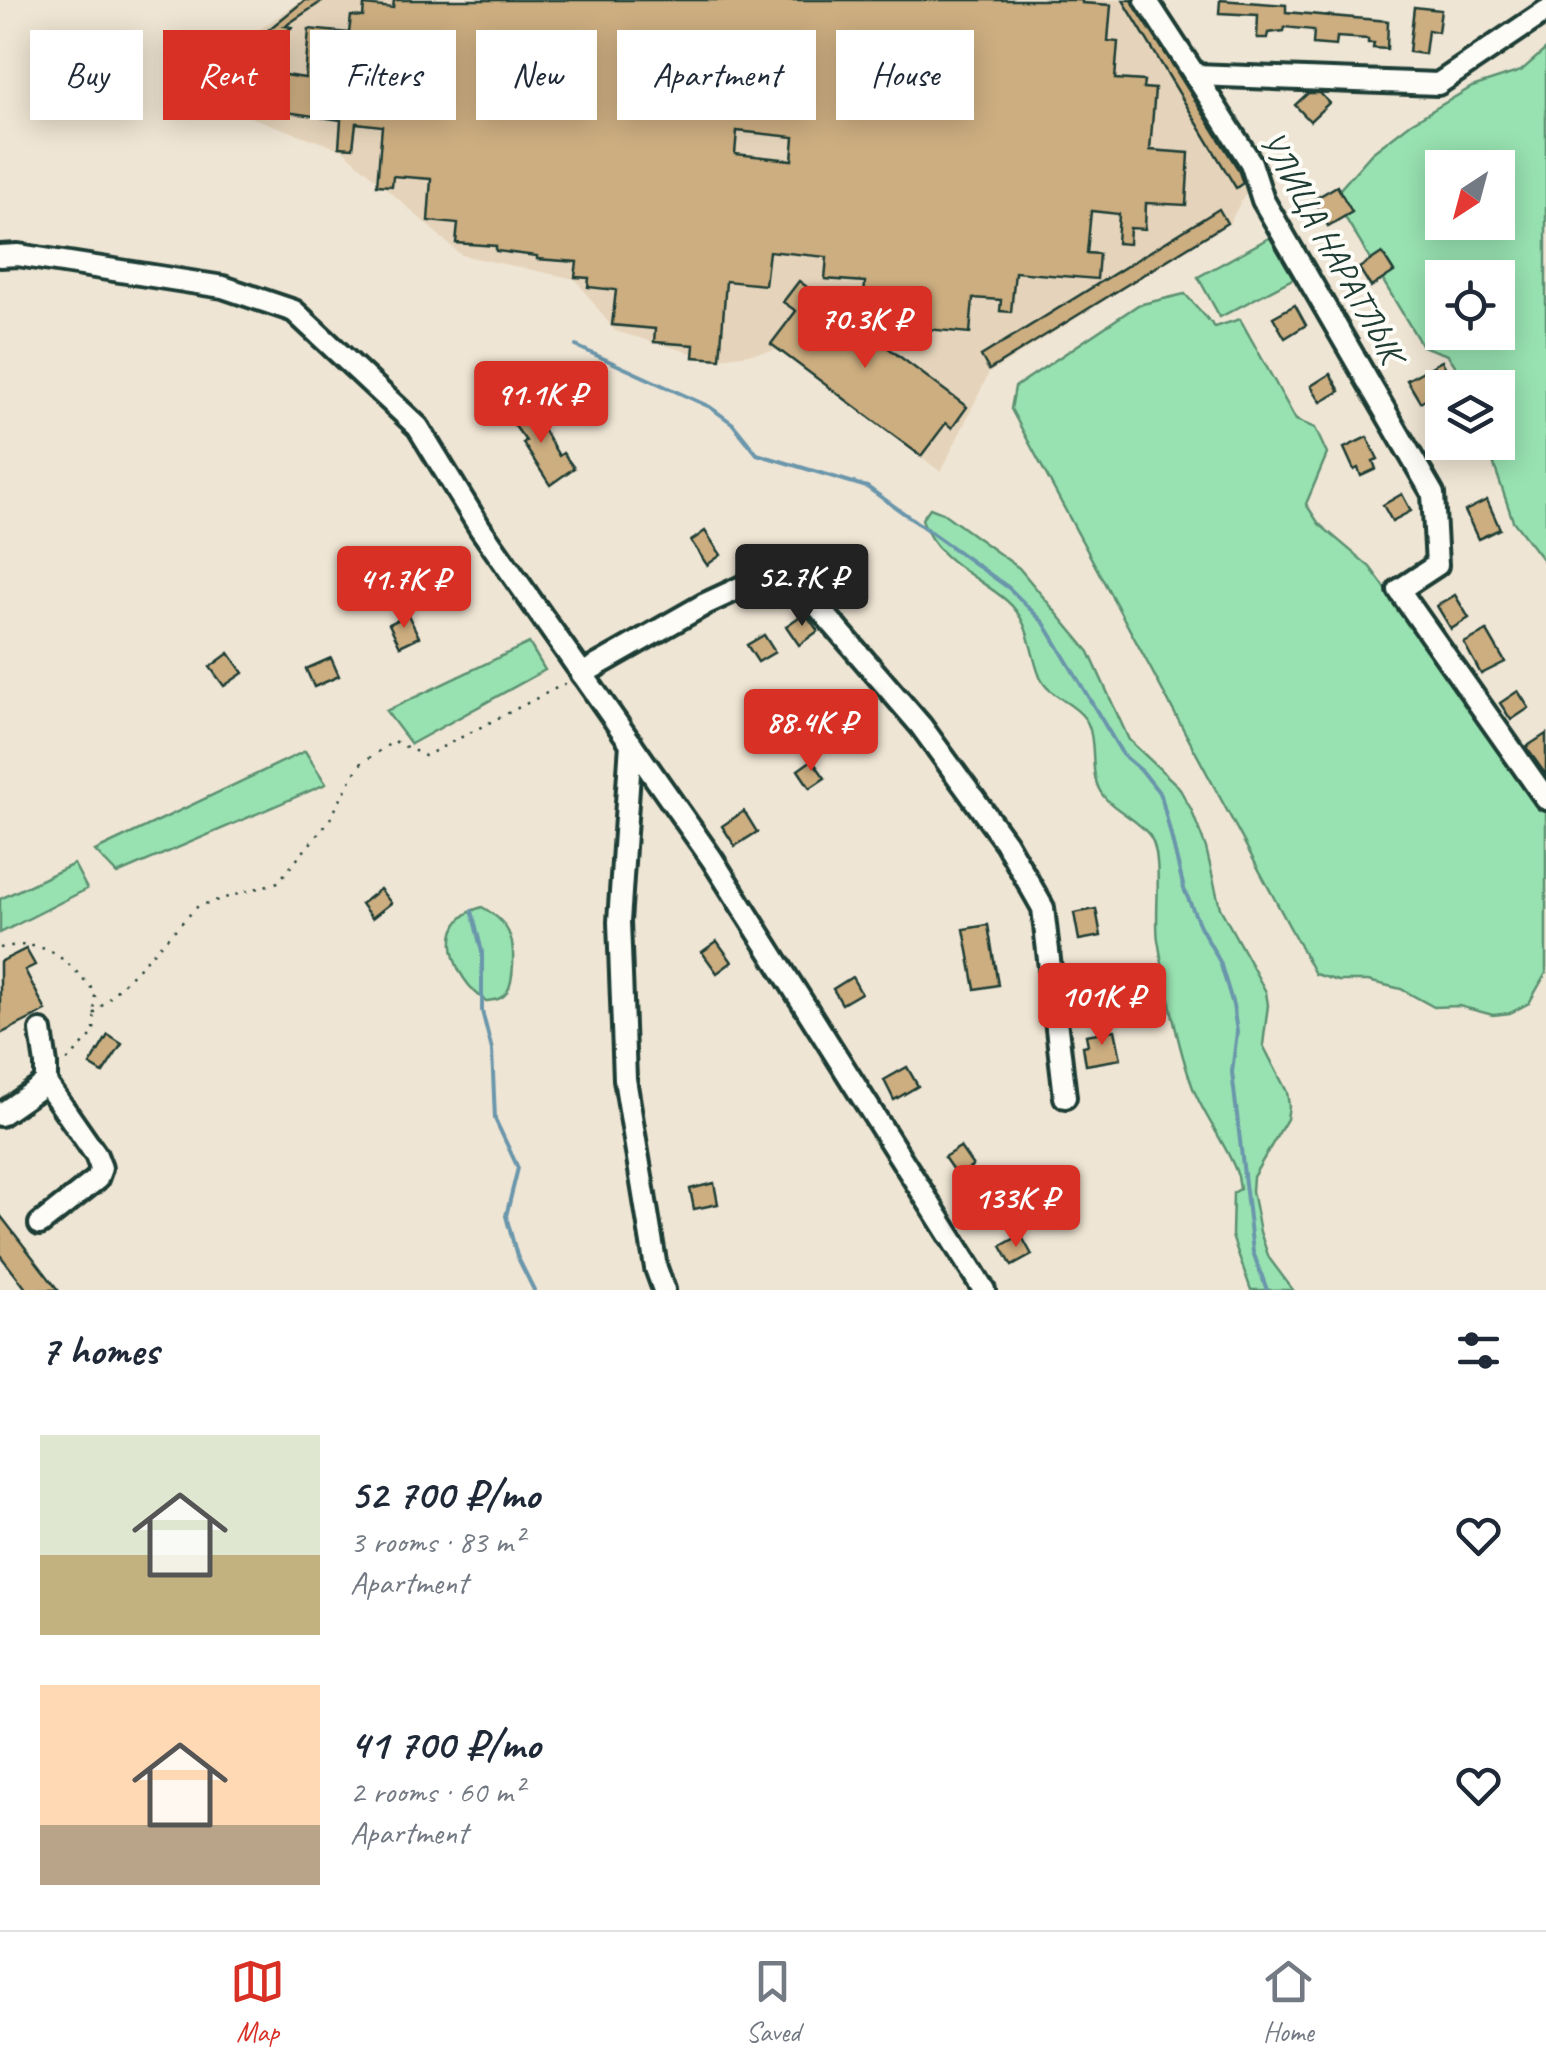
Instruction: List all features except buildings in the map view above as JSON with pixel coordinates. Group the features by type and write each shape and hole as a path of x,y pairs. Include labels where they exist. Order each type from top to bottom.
{"street":[{"name":"УЛИЦА НАРАТЛЫК","path":"1146,0 1252,163 1263,200 1433,494 1437,565 1400,590 1546,799"},
{"name":"УЛИЦА НАРАТЛЫК","path":"1195,75 1438,84 1546,11"},
{"path":"0,256 18,255 222,286 294,312 418,427 480,528 712,860 984,1290"},
{"path":"582,674 705,604 770,574 815,603 920,726 1006,844 1043,908 1065,1097"},
{"path":"630,743 619,922 624,1078 656,1268 664,1290"},
{"path":"40,1031 46,1083 101,1168 97,1179 40,1224"},
{"path":"0,1115 46,1083"}],"path":[{"path":"94,1014 198,906 278,882 329,821 360,765 394,741 425,756 582,674"},
{"path":"0,948 21,943 62,957 95,992 94,1033 46,1083"}],"shaded area":[{"path":"302,0 1139,0 1251,183 1230,222 989,373 941,472 779,350 712,359 615,331 575,279 461,255 343,150 258,120 290,120 290,30 259,30"}],"green space":[{"path":"1546,49 1546,564 1513,521 1492,460 1515,460 1515,370 1458,370 1448,355 1434,350 1515,350 1515,260 1425,260 1425,347 1422,346 1333,197 1372,153 1411,123 1472,87 1521,71"},
{"path":"1278,233 1300,275 1220,317 1198,277"},
{"path":"1185,294 1215,327 1240,319 1296,420 1315,428 1327,454 1306,504 1319,524 1370,567 1546,808 1546,973 1529,1003 1510,1013 1493,1015 1459,1006 1434,1007 1401,989 1315,974 1011,409 1015,387 1138,305"},
{"path":"930,508 943,513 1019,568 1089,652 1129,740 1178,786 1191,809 1206,848 1220,908 1266,992 1263,1045 1287,1092 1289,1106 1287,1119 1253,1177 1252,1191 1269,1258 1293,1290 1251,1290 1232,1236 1233,1193 1240,1189 1238,1176 1193,1088 1177,1035 1158,940 1157,857 1150,836 1100,791 1088,724 1044,684 1015,609 936,546 922,519"},
{"path":"529,643 545,670 411,744 386,711"},
{"path":"305,751 326,784 117,874 95,851"},
{"path":"74,864 87,889 0,933 0,899"},
{"path":"482,907 505,927 512,941 513,956 507,992 486,1001 464,979 452,951 456,924"}],"waterway":[{"path":"576,346 710,407 732,423 757,454 867,487 1009,588 1044,623 1123,755 1161,795 1184,889 1220,962 1237,1032 1232,1072 1253,1252 1267,1290"},
{"path":"472,911 482,952 482,1011 492,1050 495,1119 518,1168 506,1216 517,1256 534,1290"}]}
